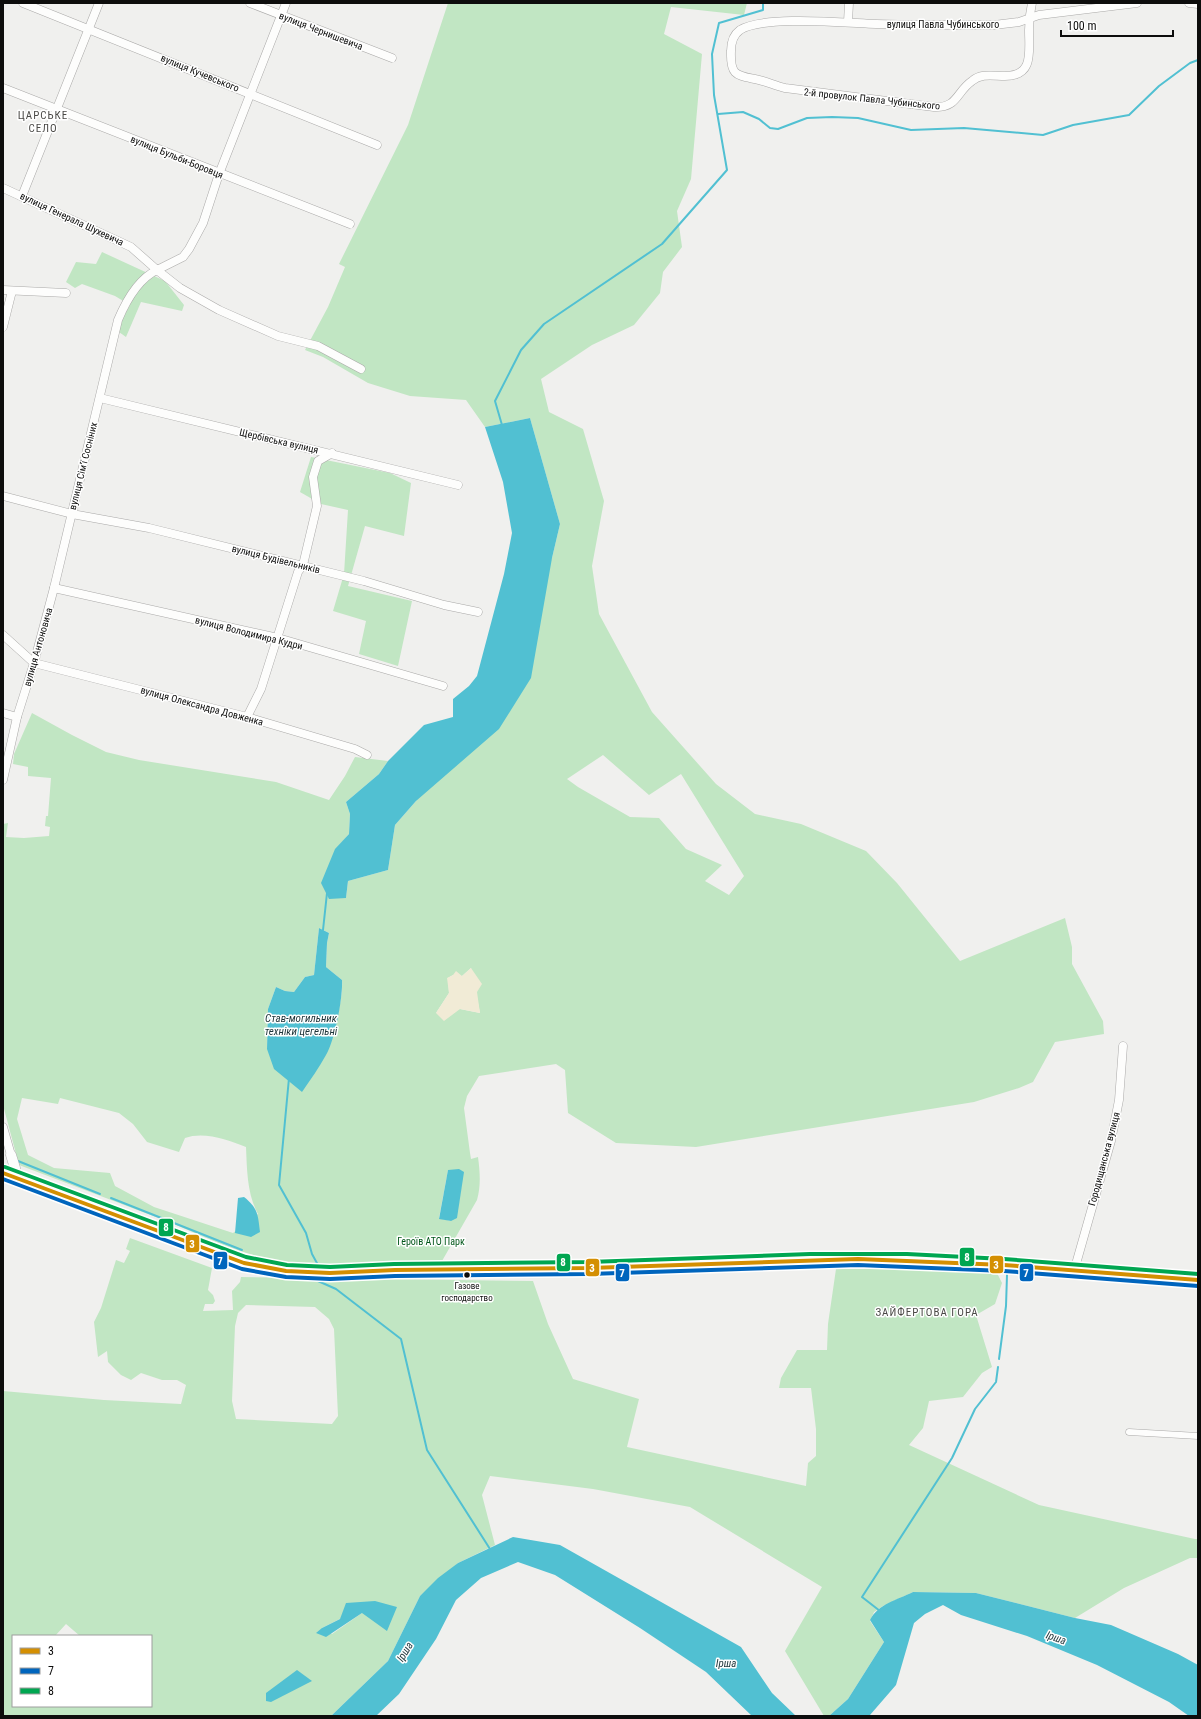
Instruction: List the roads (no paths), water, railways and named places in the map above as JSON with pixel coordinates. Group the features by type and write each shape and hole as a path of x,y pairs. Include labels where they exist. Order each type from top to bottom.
{"street":[{"name":"вулиця Кучевського","path":"23,3 377,145"},
{"path":"22,196 99,3"},
{"name":"вулиця Чернишевича","path":"250,3 392,58"},
{"path":"157,270 183,257 203,223 219,174 286,3"},
{"path":"848,22 849,3"},
{"path":"1029,18 1032,3"},
{"name":"вулиця Павла Чубинського","path":"748,26 792,21 994,25 1012,24 1039,14 1137,3"},
{"path":"1189,3 1198,4"},
{"name":"2-й провулок Павла Чубинського","path":"748,26 736,33 732,42 731,65 733,71 738,76 794,90 940,108 952,104 966,86 976,78 983,76 1015,75 1023,71 1029,57 1029,18"},
{"name":"вулиця Бульби-Боровця","path":"3,88 219,174 350,224"},
{"name":"вулиця Генерала Шухевича","path":"3,188 131,247 180,288 219,310 278,336 318,346 361,368"},
{"name":"вулиця Сім’ї Сосніних","path":"3,496 72,514 118,320 130,297 139,285 147,276 157,270"},
{"path":"3,327 7,290 66,293"},
{"name":"Щербівська вулиця","path":"100,398 458,485"},
{"path":"247,717 261,689 298,572 302,566 317,506 313,477 318,461 332,454"},
{"name":"вулиця Будівельників","path":"72,514 148,528 364,581 444,605 478,612"},
{"name":"вулиця Антоновича","path":"3,780 17,717 34,663 72,514"},
{"name":"вулиця Володимира Кудри","path":"54,588 278,638 442,686"},
{"path":"3,635 34,663"},
{"name":"вулиця Олександра Довженка","path":"34,663 247,717 355,749 367,756"},
{"path":"3,713 17,717"},
{"name":"Городищанська вулиця","path":"1074,1271 1111,1141 1119,1100 1123,1046"},
{"path":"3,1127 16,1168 15,1177"},
{"path":"3,1173 244,1263 271,1270 317,1273 577,1268 855,1259 915,1260 1198,1280"},
{"path":"1129,1432 1198,1436"}],"water":[{"path":"530,418 560,524 552,558 531,678 499,729 416,801 395,825 388,870 348,881 346,898 329,899 321,883 335,849 349,834 350,814 346,802 379,774 388,761 424,725 453,717 453,699 469,686 477,676 504,574 512,533 503,482 485,427"},
{"name":"Став-могильник техніки цегельні","path":"319,928 329,933 326,967 342,980 341,997 338,1018 329,1048 320,1065 302,1092 274,1069 267,1049 268,1009 276,987 285,991 294,992 305,977 314,975"},
{"path":"459,1169 464,1172 457,1218 451,1221 439,1219 448,1170"},
{"path":"244,1197 255,1208 259,1221 260,1232 251,1237 235,1233 238,1198"},
{"name":"Ірша","path":"513,1537 560,1545 741,1647 772,1693 796,1716 752,1716 706,1672 640,1628 555,1575 518,1562 481,1578 456,1600 436,1639 399,1694 376,1716 331,1716 388,1661 420,1596 438,1578 458,1563"},
{"name":"Ірша","path":"913,1592 976,1593 1075,1618 1111,1625 1178,1654 1198,1665 1198,1716 1189,1716 1169,1702 1097,1665 1027,1636 961,1615 943,1605 925,1614 914,1623 896,1685 870,1715 829,1716 848,1699 884,1642 870,1620 873,1615 888,1603"},
{"path":"375,1601 397,1607 387,1631 362,1613 326,1637 316,1633 322,1628 340,1619 346,1603"},
{"path":"297,1670 312,1681 271,1702 266,1701 266,1693"}],"waterway":[{"path":"502,425 495,401 521,350 544,324 662,244 727,170 714,95 712,54 719,23 763,10 763,3"},
{"path":"718,114 743,112 759,119 770,128 778,129 807,118 832,117 858,118 911,130 964,128 1043,135 1073,125 1129,115 1159,86 1190,63 1198,60"},
{"path":"323,930 327,893"},
{"path":"289,1078 279,1185 306,1233 312,1254 318,1265"},
{"path":"18,1161 100,1194"},
{"path":"111,1198 242,1250"},
{"path":"999,1359 1006,1306 1007,1275"},
{"path":"318,1281 336,1289 401,1339 427,1450 490,1549"},
{"path":"880,1611 862,1597 952,1458 975,1409 996,1382 998,1367"}],"place":[{"name":"Газове господарство","path":"467,1275"}],"district":[{"name":"ЦАРСЬКЕ СЕЛО","path":"43,121"},
{"name":"ЗАЙФЕРТОВА ГОРА","path":"927,1312"}],"park label":[{"name":"Героїв АТО Парк","path":"431,1241"}]}
